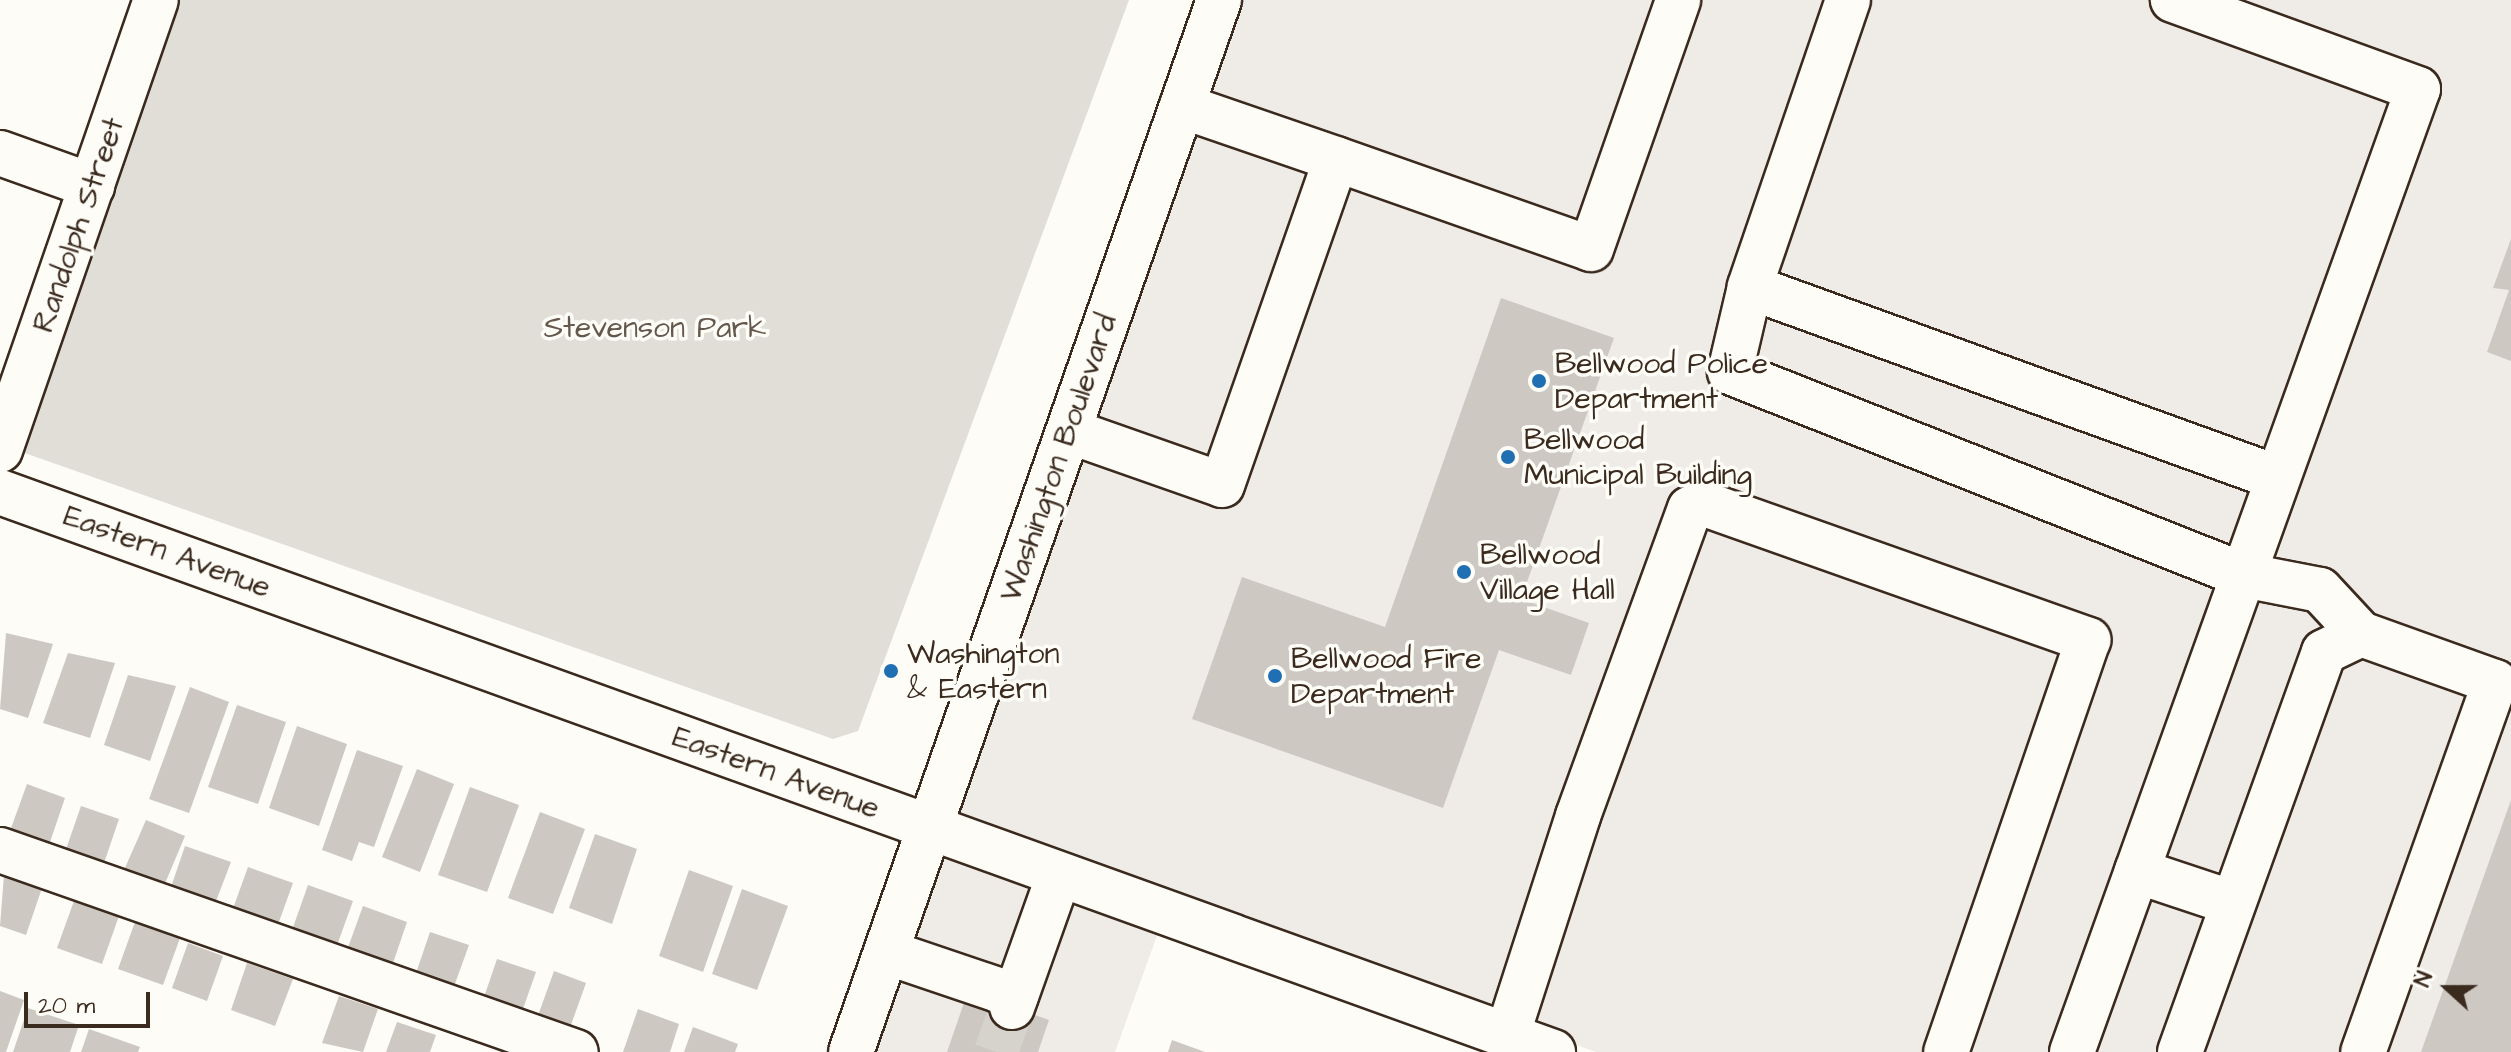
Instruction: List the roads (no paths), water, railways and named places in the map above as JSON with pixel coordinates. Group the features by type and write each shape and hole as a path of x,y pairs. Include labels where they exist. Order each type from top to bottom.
{"street":[{"name":"Randolph Street","path":"0,450 156,0"},
{"name":"Washington Boulevard","path":"851,1052 1219,0"},
{"path":"1182,106 1591,249 1678,0"},
{"path":"1848,0 1750,287 1730,372 2243,575 2320,590 2361,634 2495,682 2363,1052"},
{"path":"2072,1052 2418,89 2173,0"},
{"path":"0,153 92,186"},
{"path":"1069,431 1222,485 1336,159"},
{"path":"1750,287 2278,478"},
{"name":"Eastern Avenue","path":"0,492 1553,1052"},
{"path":"1507,1036 1578,816 1690,509 1702,503 2081,633 2089,654 1946,1052"},
{"path":"2180,1052 2324,652 2361,634"},
{"path":"0,850 576,1052"},
{"path":"2137,871 2233,903"},
{"path":"886,952 1014,1002 1059,875"}],"tunnel":[{"path":"996,1052 1012,1007"}],"place":[{"name":"Bellwood Police Department","path":"1539,381"},
{"name":"Bellwood Municipal Building","path":"1508,457"},
{"name":"Bellwood Village Hall","path":"1464,572"},
{"name":"Washington & Eastern","path":"891,671"},
{"name":"Bellwood Fire Department","path":"1275,676"}],"park label":[{"name":"Stevenson Park","path":"655,328"}]}
